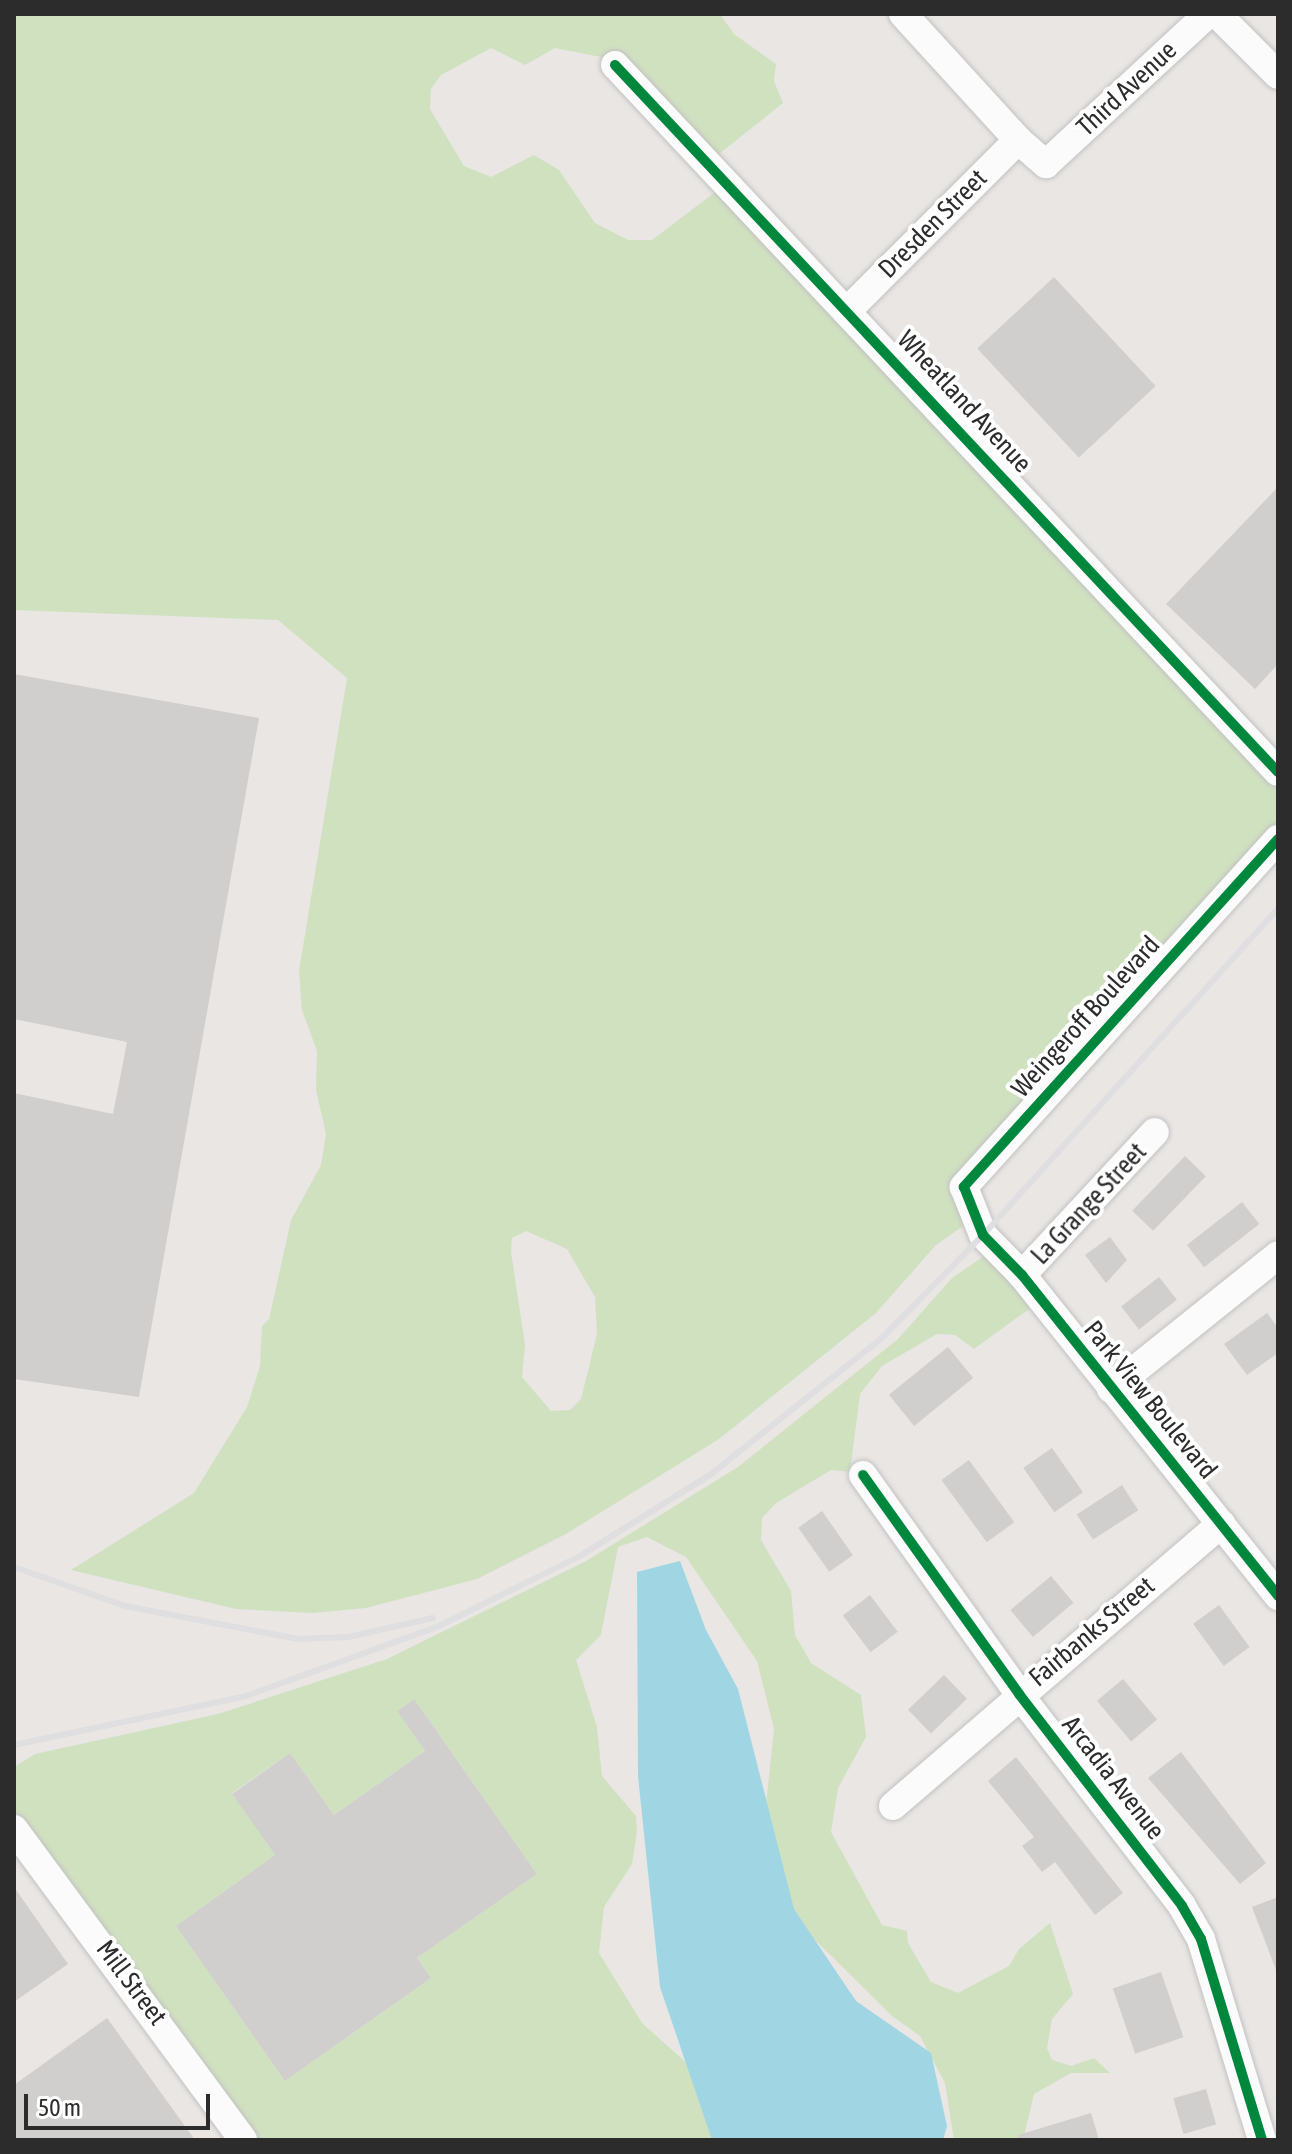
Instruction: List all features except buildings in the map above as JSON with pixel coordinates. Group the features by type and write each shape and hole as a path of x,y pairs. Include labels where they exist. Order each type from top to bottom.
{"street":[{"path":"903,14 1018,140"},
{"name":"Third Avenue","path":"1018,140 1046,164 1208,14"},
{"path":"1217,14 1278,75"},
{"name":"Wheatland Avenue","path":"615,65 849,309 1278,772"},
{"name":"Dresden Street","path":"849,309 1018,140"},
{"name":"Weingeroff Boulevard","path":"983,1235 964,1187 969,1180 1278,839"},
{"name":"La Grange Street","path":"1022,1275 1155,1132"},
{"name":"Park View Boulevard","path":"983,1235 1022,1275 1278,1596"},
{"path":"1111,1389 1278,1255"},
{"name":"Arcadia Avenue","path":"863,1475 1019,1694 1134,1840 1201,1939 1262,2140"},
{"name":"Fairbanks Street","path":"893,1806 1019,1694 1221,1524"},
{"name":"Mill Street","path":"14,1829 243,2140"}],"green space":[{"path":"14,14 720,14 734,34 776,64 774,81 783,103 709,162 601,57 555,48 525,65 491,48 441,75 431,89 430,109 464,166 491,177 534,155 559,170 595,223 628,240 652,240 722,187 1278,773 1278,825 966,1168 979,1215 936,1245 876,1313 719,1439 566,1534 477,1579 366,1608 312,1613 236,1609 71,1570 194,1493 247,1407 260,1366 262,1326 269,1319 291,1220 321,1165 326,1134 316,1090 317,1051 302,1010 299,971 347,678 278,620 14,610","holes":["526,1231 567,1249 595,1297 597,1334 581,1399 570,1410 551,1411 522,1377 525,1345 511,1252 512,1238"]},
{"path":"1000,1245 1040,1301 974,1349 955,1335 937,1334 882,1366 860,1394 850,1472 831,1470 776,1503 762,1518 761,1540 791,1591 795,1635 811,1663 861,1695 866,1737 838,1788 831,1832 882,1925 907,1931 908,1943 931,1982 958,1993 1009,1966 1019,1949 1050,1923 1073,1994 1052,2019 1047,2048 1052,2060 1071,2066 1094,2058 1110,2073 1071,2073 1034,2094 1023,2140 954,2140 945,2083 920,2036 892,2016 803,1928 777,1880 766,1805 774,1729 757,1661 686,1557 647,1537 618,1547 601,1635 576,1660 597,1727 602,1776 636,1816 632,1864 604,1907 599,1953 642,2023 700,2075 722,2140 240,2140 14,1823 14,1767 35,1754 218,1714 387,1659 586,1561 738,1467 898,1339 952,1278","holes":["414,1699 537,1874 417,1958 431,1978 285,2081 176,1926 275,1855 232,1793 290,1753 334,1815 425,1751 397,1711"]}],"water":[{"path":"680,1561 706,1630 738,1689 794,1909 856,2001 931,2053 947,2126 943,2140 712,2140 660,1987 638,1776 637,1572"}],"railway":[{"path":"14,1745 246,1696 437,1627 580,1556 711,1474 881,1339 983,1235 1278,908"},
{"path":"14,1567 125,1606 298,1639 348,1637 433,1618"}],"cycle path":[{"path":"615,65 1278,772"},
{"path":"1278,839 964,1187 983,1235 1022,1275 1278,1596"},
{"path":"863,1475 1019,1694 1182,1906 1201,1939 1262,2140"}]}
